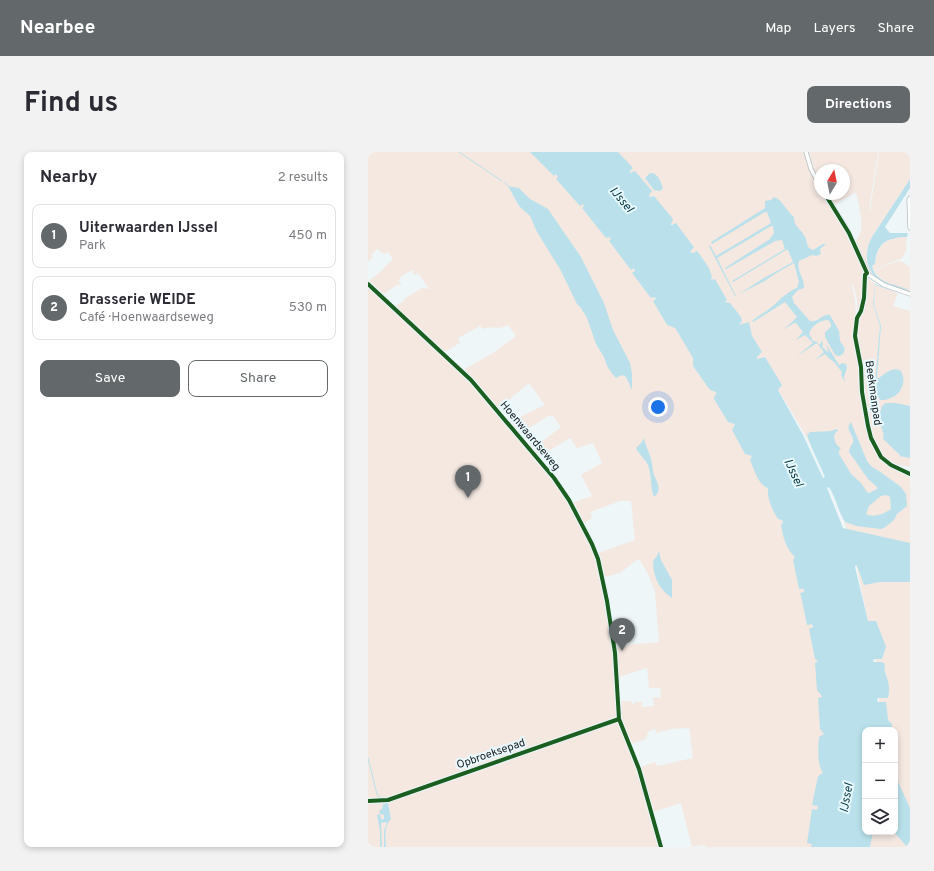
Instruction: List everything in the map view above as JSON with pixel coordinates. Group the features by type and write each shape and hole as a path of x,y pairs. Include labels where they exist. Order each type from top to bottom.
{"street":[{"path":"806,152 814,175"},
{"path":"910,198 910,228"},
{"path":"829,200 846,227 868,275 884,285 910,294"},
{"name":"Hoenwaardseweg","path":"368,284 471,380 535,454 554,478 572,505 598,559 607,601 615,653 619,719 638,769 661,847"},
{"name":"Opbroeksepad","path":"368,801 388,800 619,719"}],"shaded area":[{"path":"368,152 536,152 584,204 634,269 676,329 716,391 751,455 783,522 795,554 820,659 825,732 823,772 812,847 706,847 705,845 692,847 681,803 653,812 662,847 368,847 368,284 395,306 422,288 429,289 418,273 414,275 412,270 402,276 398,281 402,284 395,286 384,294 368,281 377,275 393,259 388,252 384,254 377,249 371,255 373,257 368,262","holes":["508,325 516,336 493,353 463,370 444,352 460,343 458,338 480,326 483,329 501,328","529,383 545,405 509,422 498,409","548,416 553,416 561,427 544,440 528,444 520,434","570,438 577,448 593,443 602,463 581,475 592,496 572,503 539,457","620,501 631,501 635,540 598,553 584,524 592,518 590,512","638,559 640,560 648,574 655,592 659,642 616,646 609,596 604,577 620,573","647,668 649,688 660,688 661,698 653,697 654,706 642,707 642,702 635,702 632,704 631,701 620,701 619,677","689,728 693,758 657,766 655,762 640,767 631,744 646,739 648,732 655,729 656,733 672,729"]},
{"path":"613,152 805,152 814,174 814,200 828,200 862,262 865,274 865,288 860,311 857,312 857,300 852,284 856,319 855,341 860,367 861,393 869,435 883,460 890,466 910,474 910,847 866,847 868,835 898,835 898,727 880,727 876,662 856,562 845,523 831,487 825,478 824,471 810,443 782,396 756,360 727,303 672,224"},
{"path":"809,152 878,152 870,211 879,152 910,152 910,179 872,237 868,246 867,259 872,272 870,273 854,242 861,232 861,220 857,194 855,193 850,196 850,164 814,164 814,170"},
{"path":"832,200 842,200 835,204"},
{"path":"898,237 907,237 906,251 901,259 889,263 874,271 872,266 875,264 877,254 881,246 888,240"},
{"path":"899,261 910,267 910,291 884,282 874,272 886,265"},
{"path":"866,277 875,284 873,304 880,326 876,379 881,326 874,305 875,285 898,293 893,306 910,311 910,467 893,464 884,459 879,453 871,437 868,427 862,391 862,366 856,337 857,322 864,302"}],"water":[{"name":"IJssel","path":"530,152 618,152 633,168 630,173 635,171 652,191 649,195 650,197 654,196 673,219 671,225 676,223 694,247 690,252 698,252 709,268 712,277 711,280 715,279 727,300 725,302 730,303 741,317 742,321 739,325 749,322 752,336 762,352 757,359 765,357 782,385 778,390 803,435 823,478 825,477 807,435 810,432 831,431 837,429 838,430 834,437 835,441 841,448 839,454 851,474 861,483 867,492 869,493 877,489 877,487 868,479 849,452 853,442 848,427 851,422 867,461 872,467 901,487 906,494 907,506 897,514 894,520 881,529 856,526 845,522 829,487 827,488 843,528 910,543 910,582 880,582 864,585 856,565 855,567 868,621 876,621 886,647 882,659 873,660 874,662 882,662 885,664 885,671 889,685 888,698 878,698 877,700 878,702 886,702 888,720 892,724 892,727 862,727 862,835 872,835 870,847 811,847 812,844 807,843 812,809 817,810 818,806 812,805 818,776 823,773 819,761 818,751 819,737 824,734 820,729 818,698 822,696 817,690 815,663 818,661 815,659 809,629 813,627 812,624 807,625 800,593 804,592 804,589 799,589 793,560 795,557 785,542 781,525 783,523 782,520 778,519 772,508 768,496 768,488 759,480 750,460 752,456 745,454 732,430 735,424 728,422 714,399 716,392 710,390 693,366 693,358 675,328 667,325 653,301 656,299 654,297 651,298 632,273 635,271 634,268 631,270 609,241 611,239 609,237 606,238 582,208 584,206 583,204 580,206 556,179 558,177 556,174 554,176","holes":["886,495 890,497 891,509 879,515 872,516 866,514 869,506 881,496"]},
{"path":"650,173 655,174 660,180 663,188 660,191 654,190 645,178"},
{"path":"910,179 910,188 885,227 890,233 908,233 907,237 894,238 884,243 878,251 875,264 872,266 874,272 882,280 910,291 883,282 877,278 869,268 867,262 867,250 872,237"},
{"path":"508,186 519,188 530,199 548,209 581,257 604,303 613,330 630,363 632,390 626,377 622,375 616,378 607,366 604,357 596,344 587,318 577,304 560,269 537,232 530,216 519,206"},
{"path":"774,197 780,200 794,217 795,223 804,234 809,247 813,250 823,244 826,244 820,249 821,254 816,256 812,255 799,261 798,265 804,288 798,290 792,297 794,303 810,321 816,321 825,315 830,315 839,331 840,341 845,349 843,354 839,356 835,355 825,337 825,332 831,325 828,320 816,324 809,334 813,341 817,342 820,345 822,340 822,347 829,353 826,344 839,365 842,363 846,364 847,368 844,377 845,382 841,375 842,372 825,354 815,360 824,352 817,343 797,356 813,343 805,335 796,340 803,332 796,323 783,330 797,317 785,302 753,322 752,321 785,295 797,288 799,282 794,263 763,282 739,294 793,262 788,250 733,282 732,281 785,249 782,240 775,241 726,269 725,268 770,239 774,233 773,226 717,258 736,296 709,246 710,245 716,256 771,223 767,212 765,212 712,244 711,242 765,208 765,201 771,200"},
{"path":"875,284 896,292 875,285 874,305 881,326 877,378 895,369 901,371 903,377 900,392 886,400 880,400 877,395 875,383 880,326 873,304"},
{"path":"886,403 896,403 910,406 910,458 899,456 900,455 883,439 884,434 880,423 880,412 882,406"},
{"path":"644,438 652,461 653,473 659,490 654,497 648,465 636,448"},
{"path":"659,551 661,560 672,580 672,598 660,587 654,572 653,561"},
{"path":"898,782 910,808 910,847 907,847 897,835 898,835"},
{"path":"388,803 391,819 386,829 386,847 384,847 384,831 387,823 385,822 381,823 382,847 380,847 380,831 377,815 380,814 379,811 382,809 383,804","holes":["380,814 384,815 384,819 381,819"]}],"waterway":[{"path":"459,152 502,181"},
{"path":"505,182 508,186"},
{"path":"368,758 377,794 379,797 383,798"}],"cycle path":[{"name":"Beekmanpad","path":"829,200 849,233 867,273 865,275 864,298 861,311 857,318 855,336 861,367 862,392 871,438 881,457 891,465 910,474"},
{"path":"368,284 471,380 554,478 569,500 592,544 598,559 607,601 615,653 619,719 639,769 661,847"},
{"path":"368,801 388,800 619,719"}],"place":[{"name":"Uiterwaarden IJssel","path":"468,498"},
{"name":"Brasserie WEIDE","path":"622,651"}]}
